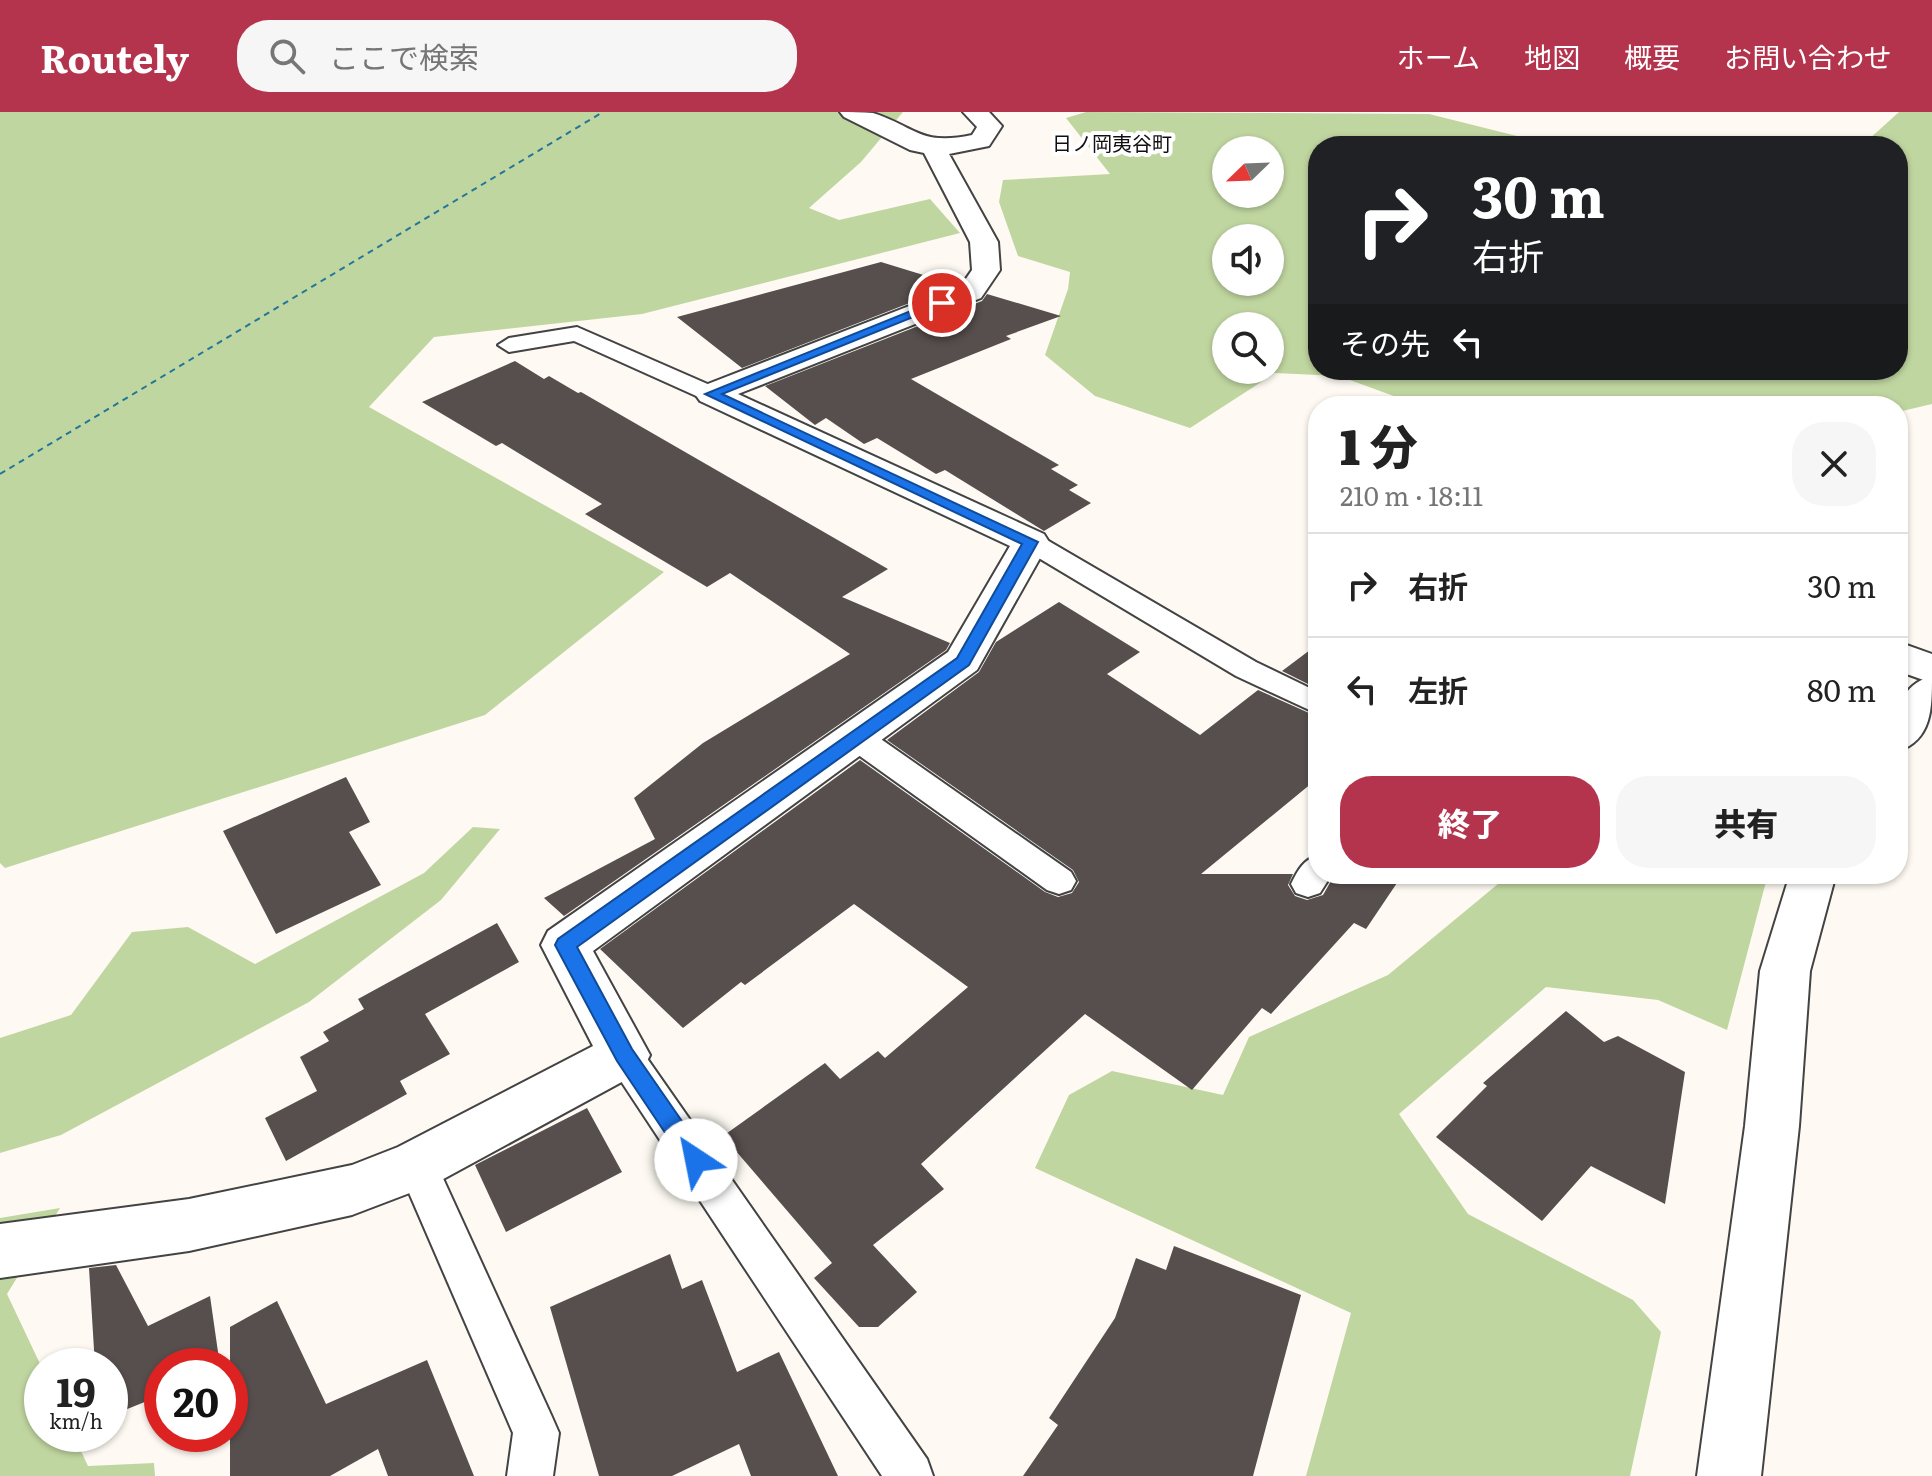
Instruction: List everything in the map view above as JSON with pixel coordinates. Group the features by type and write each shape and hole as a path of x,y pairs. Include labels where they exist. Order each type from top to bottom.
{"street":[{"path":"852,112 919,145 935,148 980,141 990,126 975,112"},
{"path":"711,394 971,292 986,270 984,242 937,158 935,148"},
{"path":"0,1251 189,1225 352,1190 417,1165 624,1055 565,945 963,661 1031,542 711,394"},
{"path":"1908,659 1932,670"},
{"path":"1908,722 1932,690"},
{"path":"1729,1476 1772,1126 1785,971 1810,884"}],"lane":[{"path":"509,345 577,334 711,394"},
{"path":"1031,542 1246,669 1308,699"},
{"path":"854,736 1059,881"},
{"path":"624,1055 910,1476"},
{"path":"417,1165 536,1433 530,1476"}],"green space":[{"path":"0,112 903,112 861,162 809,208 839,220 930,199 960,233 642,314 434,337 369,407 664,572 485,715 5,868 0,863"},
{"path":"1086,112 1429,114 1517,136 1308,136 1308,375 1284,373 1284,312 1212,312 1212,384 1258,384 1190,428 1095,396 1045,355 1068,289 1070,272 1018,256 999,202 1003,180 1110,174 1066,118"},
{"path":"1899,112 1932,112 1932,404 1908,410 1908,396 1394,396 1350,380 1908,380 1908,136 1872,136"},
{"path":"473,827 500,829 441,900 309,1002 61,1135 0,1153 0,1038 71,1015 132,932 188,927 255,964 424,873"},
{"path":"1498,884 1765,884 1727,1030 1658,1000 1546,987 1399,1114 1468,1214 1633,1300 1661,1332 1630,1476 1306,1476 1351,1313 1035,1168 1069,1095 1112,1071 1223,1095 1249,1037 1388,975"},
{"path":"60,1208 7,1294 33,1348 24,1348 24,1452 81,1452 88,1466 154,1463 155,1476 0,1476 0,1218"}],"building":[{"path":"881,262 956,285 742,368 677,317"},
{"path":"987,294 1061,316 1006,336 1011,339 911,379 1059,465 1051,469 1078,485 1069,490 1091,503 1044,531 945,470 936,474 877,438 864,444 826,418 815,425 765,386 982,301"},
{"path":"515,361 544,379 549,376 581,392 888,569 842,597 950,643 946,650 564,916 544,898 655,839 634,798 703,743 850,654 730,573 707,587 585,514 602,504 502,443 496,446 422,402"},
{"path":"1059,602 1140,652 1107,674 1200,735 1258,690 1308,712 1308,786 1201,874 1293,874 1288,885 1295,896 1307,900 1323,895 1329,884 1396,884 1366,929 1354,923 1271,1014 1262,1008 1192,1090 1085,1014 921,1164 944,1189 873,1245 917,1292 878,1327 859,1327 814,1278 832,1263 723,1136 825,1063 840,1079 878,1051 885,1058 968,987 854,904 745,985 741,982 683,1028 600,949 860,760 1045,892 1058,897 1072,893 1079,882 1073,870 887,740 979,672 996,642"},
{"path":"1308,652 1308,684 1282,671"},
{"path":"346,777 370,822 349,832 381,885 276,934 223,831"},
{"path":"497,923 519,962 425,1014 450,1054 400,1081 407,1094 286,1161 265,1118 317,1091 300,1057 329,1041 323,1032 364,1009 358,999"},
{"path":"1566,1011 1604,1042 1618,1036 1685,1072 1665,1204 1591,1166 1542,1221 1436,1137 1487,1086 1483,1083"},
{"path":"587,1108 622,1172 506,1232 475,1165"},
{"path":"1174,1246 1301,1295 1253,1476 1023,1476 1058,1425 1049,1418 1115,1318 1136,1258 1166,1270"},
{"path":"670,1254 682,1289 702,1280 737,1372 779,1352 838,1476 751,1476 739,1444 672,1476 599,1476 550,1307"},
{"path":"116,1265 148,1326 210,1296 217,1348 144,1348 144,1402 128,1409 128,1348 94,1348 89,1268"},
{"path":"277,1301 326,1404 427,1360 474,1476 388,1476 378,1449 330,1476 230,1476 230,1452 248,1452 248,1348 230,1348 230,1327"}],"ferry route":[{"path":"0,474 603,112"}],"district":[{"name":"日ノ岡夷谷町","path":"1112,142"}],"route":[{"path":"696,1160 624,1055 565,945 963,661 1031,542 711,394 942,303"}]}
